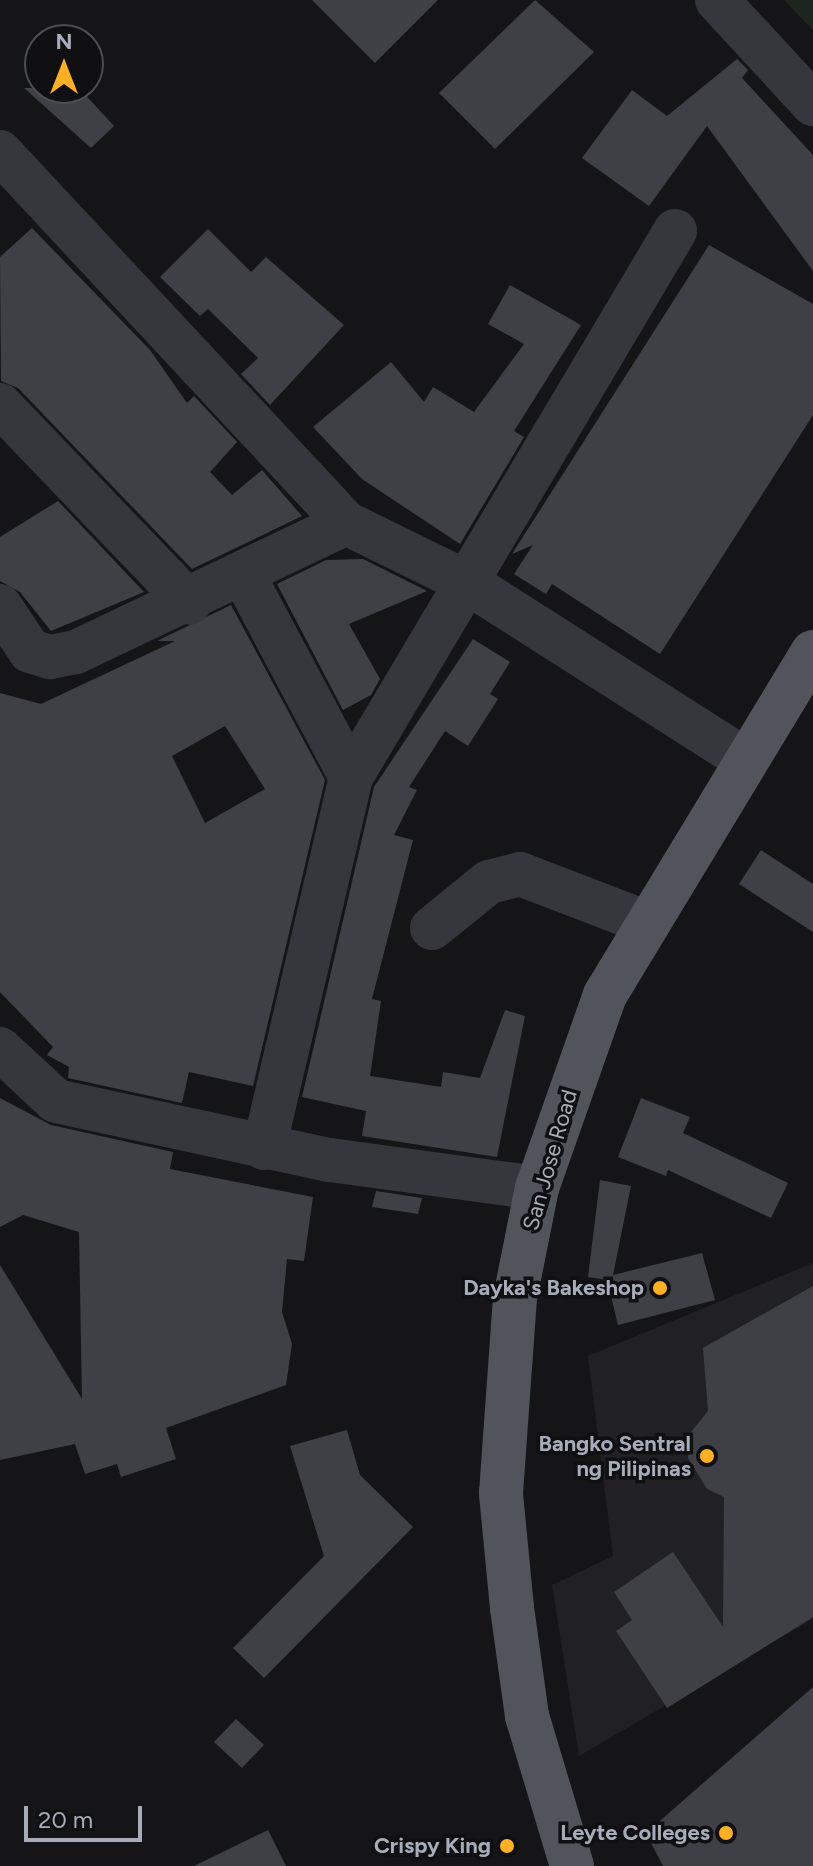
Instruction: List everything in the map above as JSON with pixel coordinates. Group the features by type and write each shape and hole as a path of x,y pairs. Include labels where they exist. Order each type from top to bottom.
{"main road":[{"name":"San Jose Road","path":"572,1866 527,1716 501,1493 513,1313 537,1188 605,995 645,922 813,652"}],"street":[{"path":"717,0 813,104"},
{"path":"0,154 346,523 468,583 744,759"},
{"path":"264,1148 351,777 675,231"},
{"path":"0,405 190,603"},
{"path":"0,606 30,651 50,657 190,603 346,523"},
{"path":"244,576 351,777"},
{"path":"432,928 489,882 520,874 645,922"},
{"path":"0,1049 56,1101 264,1148 537,1188"}],"shaded area":[{"path":"784,0 813,0 813,30"},
{"name":"Bangko Sentral ng Pilipinas","path":"813,1263 813,1619 579,1756 552,1585 613,1556 588,1356"}],"building":[{"path":"312,0 438,0 375,63"},
{"path":"535,0 594,52 495,149 439,93"},
{"path":"737,59 748,70 742,78 813,155 813,271 707,126 649,206 582,158 632,90 667,116"},
{"path":"42,104 94,104 114,126 91,148"},
{"path":"32,228 150,350 187,403 194,396 237,442 210,472 232,495 262,470 302,516 192,569 18,388 1,381 0,257"},
{"path":"208,229 251,272 266,257 344,325 270,405 241,374 258,358 208,309 200,316 160,277"},
{"path":"709,245 813,304 813,415 660,654 552,584 546,594 514,574 533,545 512,554"},
{"path":"510,285 581,325 514,431 524,437 460,544 362,479 313,427 391,362 424,402 433,387 474,412 524,344 488,324"},
{"path":"58,501 144,592 51,631 20,592 0,581 0,537"},
{"path":"363,559 427,591 349,624 380,679 371,695 343,710 277,584 326,560"},
{"path":"231,605 325,780 253,1086 189,1072 182,1103 68,1078 69,1067 47,1055 53,1047 0,992 0,693 41,704 175,641 157,641","holes":["225,726 265,789 205,823 172,756"]},
{"path":"473,639 510,662 490,694 498,699 468,746 445,731 409,787 417,790 394,835 413,840 372,999 381,1001 370,1076 441,1087 443,1072 480,1078 505,1010 525,1016 497,1157 362,1136 366,1111 302,1097 374,787"},
{"path":"761,850 813,884 813,932 739,884"},
{"path":"0,1098 51,1125 173,1152 170,1169 313,1197 304,1261 287,1259 282,1312 292,1344 286,1385 166,1428 176,1459 121,1477 117,1464 85,1474 75,1444 0,1460 0,1265 82,1399 79,1232 23,1215 0,1227"},
{"path":"641,1098 690,1117 683,1133 788,1183 771,1218 668,1170 666,1176 618,1157"},
{"name":"Dayka's Bakeshop","path":"600,1180 631,1186 613,1275 702,1253 715,1300 618,1325 607,1280 588,1277"},
{"path":"376,1191 422,1198 418,1214 372,1207"},
{"path":"813,1286 813,1617 667,1708 616,1631 632,1620 614,1592 673,1552 723,1627 724,1497 707,1489 688,1458 691,1432 708,1411 703,1348"},
{"path":"347,1430 360,1475 413,1527 264,1678 233,1648 324,1556 290,1446"},
{"path":"813,1687 813,1866 663,1866 646,1833"},
{"path":"236,1719 264,1745 242,1768 214,1742"},
{"path":"268,1830 286,1866 194,1866"}],"place":[{"name":"Dayka's Bakeshop","path":"660,1288"},
{"name":"Bangko Sentral ng Pilipinas","path":"707,1456"},
{"name":"Leyte Colleges","path":"726,1833"},
{"name":"Crispy King","path":"507,1846"}]}
